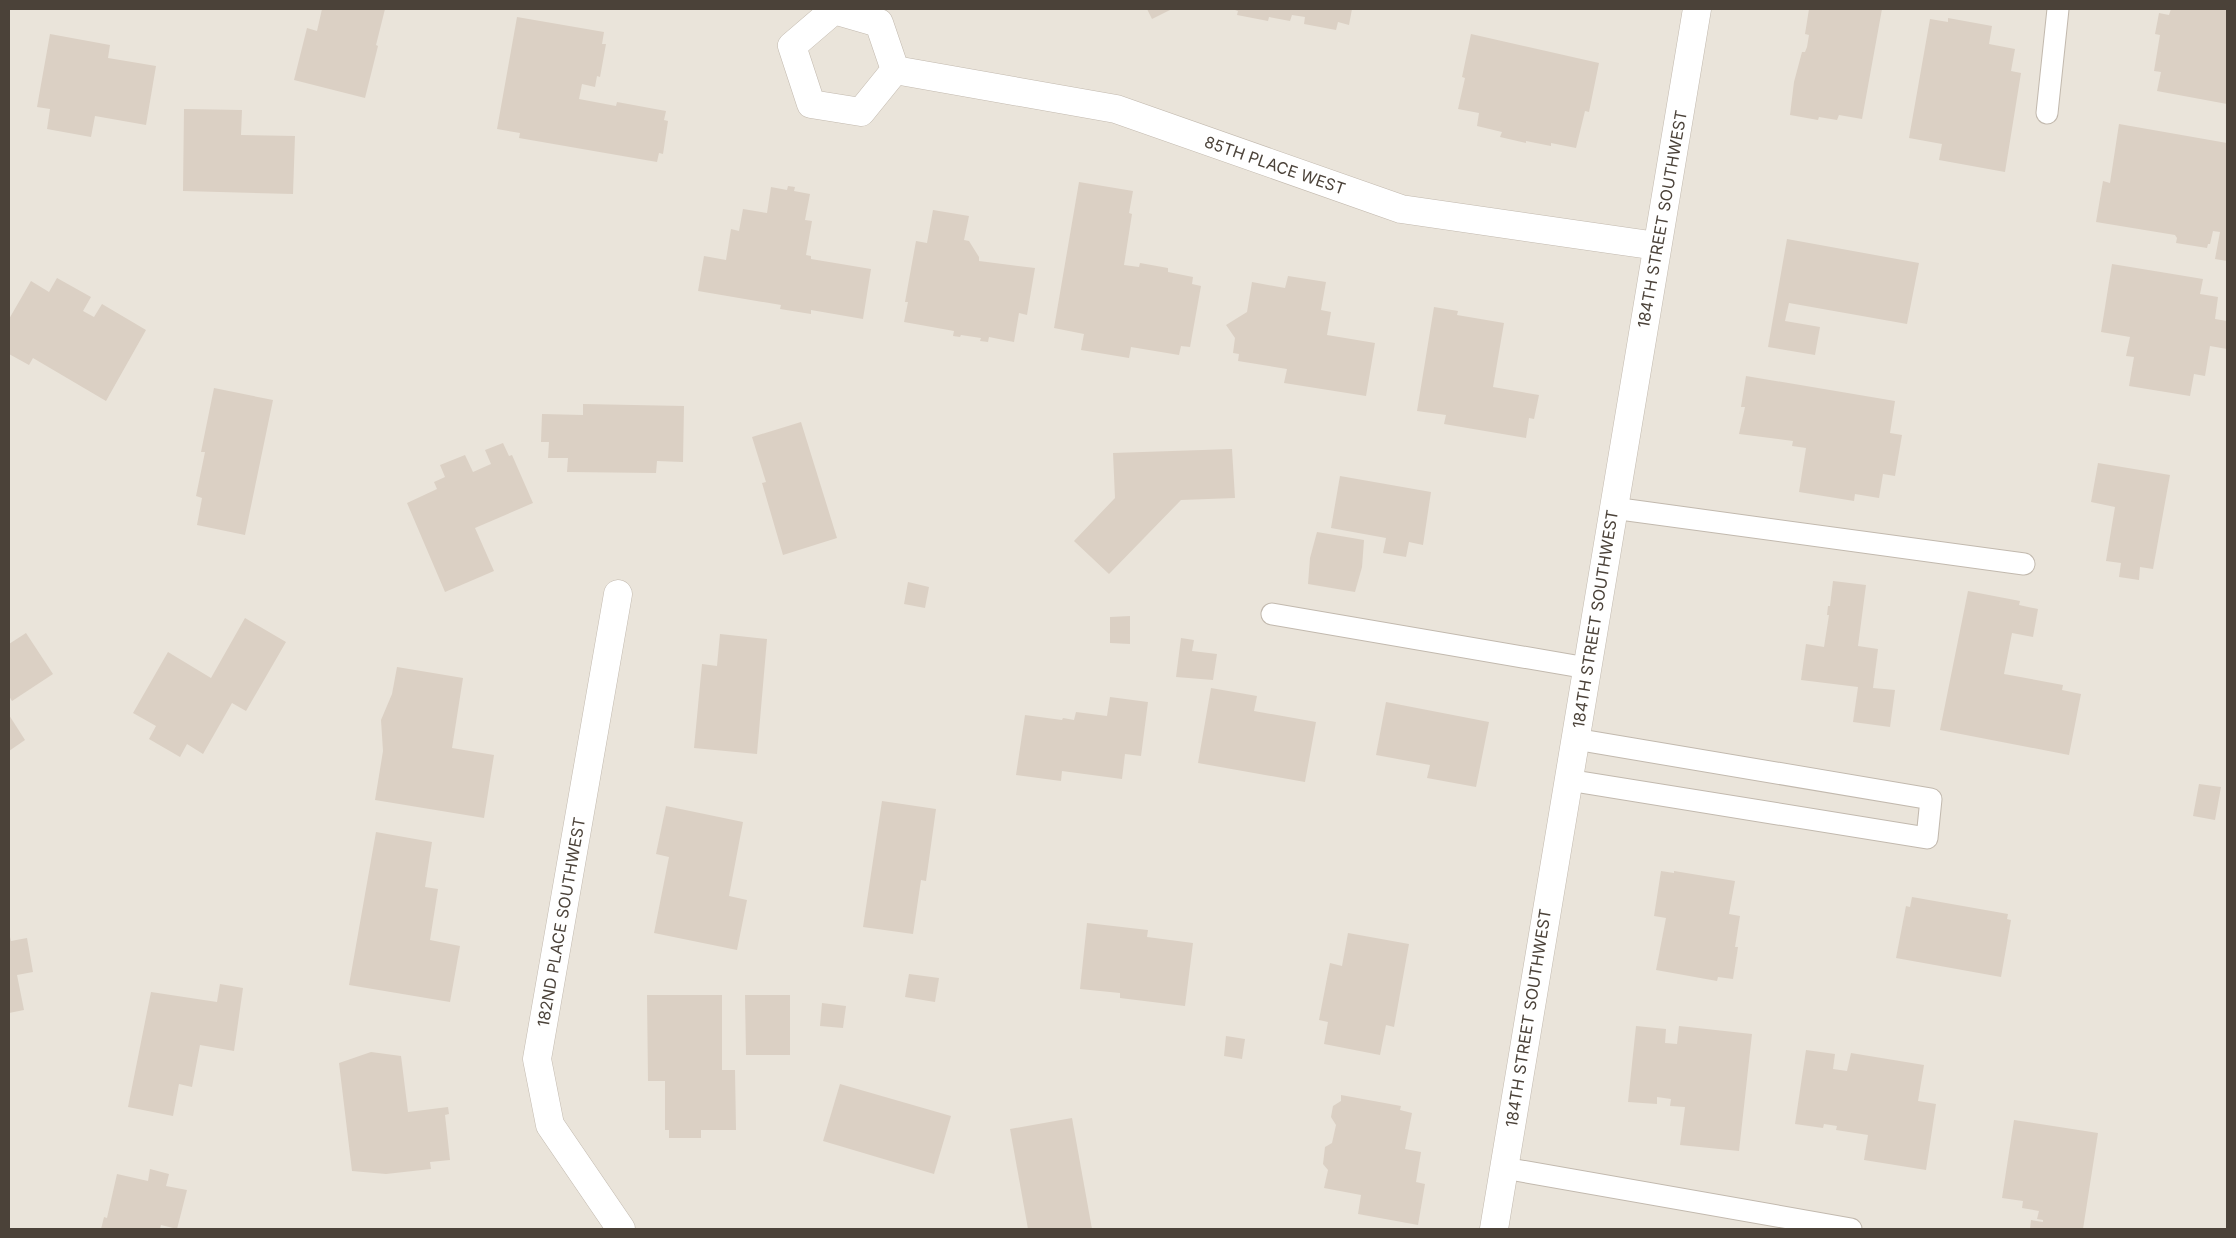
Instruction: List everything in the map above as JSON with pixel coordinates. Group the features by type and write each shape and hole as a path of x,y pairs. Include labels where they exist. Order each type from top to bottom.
{"street":[{"name":"184TH STREET SOUTHWEST","path":"1494,1229 1613,508 1698,9"},
{"name":"85TH PLACE WEST","path":"895,70 1116,109 1401,209 1657,246"},
{"name":"182ND PLACE SOUTHWEST","path":"618,594 537,1060 550,1125 621,1229"}],"lane":[{"path":"2048,113 2058,9"},
{"path":"1613,508 2024,564"},
{"path":"1272,614 1587,668"},
{"path":"1568,780 1927,838 1930,799 1575,738"},
{"path":"1504,1168 1851,1229"}],"shaded area":[{"path":"9,9 2227,9 2227,1229 9,1229"}],"building":[{"path":"322,9 385,9 365,98 294,80 307,28 317,31"},
{"path":"1147,9 1172,9 1152,19"},
{"path":"1232,9 1352,9 1349,25 1338,22 1336,30 1304,24 1305,17 1292,15 1290,21 1269,17 1268,21 1237,15 1238,11"},
{"path":"1809,9 1882,9 1862,119 1839,115 1837,120 1819,117 1818,120 1790,115 1794,82 1802,52 1805,52 1807,47 1809,35 1805,34"},
{"path":"2171,9 2227,9 2227,104 2157,91 2161,72 2154,71 2160,35 2155,34 2159,13 2169,15"},
{"path":"517,17 604,32 602,44 606,44 600,77 597,76 595,87 582,84 579,99 616,106 617,102 666,111 664,120 668,121 663,154 659,153 657,162 519,138 520,133 497,129"},
{"path":"1948,18 1992,26 1989,44 2015,49 2011,71 2021,73 2005,172 1939,160 1942,144 1909,138 1930,19 1948,22"},
{"path":"50,34 110,45 108,58 156,66 146,125 95,116 91,137 47,129 50,109 37,107"},
{"path":"1471,34 1599,63 1589,112 1585,111 1576,148 1551,143 1551,146 1526,141 1526,143 1500,137 1502,132 1477,126 1479,113 1458,109 1465,78 1462,77"},
{"path":"184,109 242,110 241,135 295,136 293,194 183,191"},
{"path":"2119,124 2227,143 2227,261 2215,259 2220,232 2213,231 2207,248 2176,243 2177,238 2175,235 2096,222 2103,181 2110,183"},
{"path":"1079,182 1133,191 1129,213 1132,214 1124,265 1139,267 1140,263 1168,268 1168,272 1193,277 1192,284 1201,286 1190,347 1181,346 1179,355 1131,347 1129,358 1081,350 1084,334 1054,328"},
{"path":"788,186 795,187 794,191 810,194 805,220 812,221 806,255 811,256 811,259 871,269 863,319 811,310 811,314 780,309 781,305 698,291 704,256 726,260 731,229 739,231 743,209 767,213 771,187 787,190"},
{"path":"933,210 969,216 964,240 969,241 979,257 979,261 1035,268 1027,315 1019,313 1014,342 989,337 988,342 980,341 981,338 961,335 960,337 953,336 954,331 904,322 908,302 905,302 916,241 927,243"},
{"path":"1787,239 1919,263 1907,324 1789,303 1785,321 1820,327 1815,355 1768,347"},
{"path":"2112,264 2203,279 2200,294 2218,297 2215,319 2227,321 2227,349 2210,346 2205,376 2194,374 2190,396 2129,386 2134,357 2126,356 2130,337 2101,332"},
{"path":"1288,276 1326,282 1321,310 1331,312 1327,335 1375,343 1366,396 1284,383 1287,369 1238,361 1239,354 1233,353 1235,338 1226,325 1247,312 1252,282 1285,288"},
{"path":"57,278 91,297 83,311 94,317 102,304 146,330 106,401 33,358 29,365 9,354 9,319 31,281 49,292"},
{"path":"1434,307 1458,311 1457,315 1504,323 1493,387 1539,395 1534,419 1529,418 1526,438 1444,424 1446,415 1417,411"},
{"path":"1746,376 1895,401 1890,433 1902,435 1895,476 1883,474 1879,498 1855,494 1854,501 1799,492 1806,448 1792,446 1793,441 1739,434 1745,407 1741,407"},
{"path":"214,388 273,400 245,535 197,525 202,498 196,496 205,452 201,452"},
{"path":"583,404 684,406 683,462 657,461 656,473 567,472 568,458 548,458 549,442 541,442 542,414 583,415"},
{"path":"801,422 837,538 783,555 762,483 766,482 752,437"},
{"path":"503,443 509,456 512,455 533,503 475,528 494,571 445,592 407,503 437,489 434,482 445,477 440,465 465,455 473,472 491,464 485,450"},
{"path":"1232,449 1235,498 1181,500 1109,574 1074,541 1115,498 1113,453"},
{"path":"2098,463 2170,475 2153,569 2140,567 2139,580 2119,577 2121,563 2106,561 2115,507 2091,502"},
{"path":"1340,476 1431,492 1423,545 1409,542 1406,557 1383,553 1386,538 1331,528"},
{"path":"1317,532 1364,540 1362,567 1355,592 1308,584 1310,558"},
{"path":"1833,581 1866,585 1858,646 1878,649 1873,688 1895,690 1890,727 1853,722 1858,687 1801,680 1806,644 1824,647 1829,615 1827,615 1828,606 1830,606"},
{"path":"908,582 929,587 925,608 904,604"},
{"path":"1968,591 2020,601 2019,605 2038,609 2033,637 2012,633 2004,674 2063,685 2062,690 2081,694 2069,755 1940,730"},
{"path":"1130,616 1130,644 1110,643 1110,617"},
{"path":"245,618 286,642 246,711 232,703 203,754 187,744 180,757 149,739 156,726 133,713 168,652 211,678"},
{"path":"26,633 53,674 12,701 9,696 9,644"},
{"path":"720,634 767,639 757,754 694,748 702,664 717,666"},
{"path":"1181,638 1194,640 1192,651 1217,654 1213,680 1176,677"},
{"path":"397,667 463,678 452,748 494,755 484,818 375,800 383,751 381,720 392,694"},
{"path":"1211,688 1257,696 1254,711 1316,722 1305,782 1198,763"},
{"path":"1110,697 1148,702 1141,756 1125,754 1122,779 1062,771 1061,781 1016,775 1025,715 1062,720 1063,718 1074,720 1076,712 1107,716"},
{"path":"1386,702 1489,722 1476,787 1427,778 1430,765 1376,755"},
{"path":"9,715 25,740 9,751"},
{"path":"2199,784 2221,787 2215,820 2193,816"},
{"path":"882,801 936,809 926,881 921,880 913,934 863,927"},
{"path":"666,806 743,822 729,896 747,900 737,950 654,933 669,857 656,854"},
{"path":"376,832 432,842 425,887 438,889 430,940 460,946 450,1002 349,985"},
{"path":"1661,871 1674,873 1674,871 1735,881 1729,914 1740,916 1735,947 1738,947 1733,979 1718,977 1717,981 1656,970 1666,918 1654,916"},
{"path":"1912,897 2008,914 2007,919 2011,920 2001,977 1896,958 1906,906 1910,907"},
{"path":"1087,923 1148,930 1147,937 1193,943 1185,1006 1120,998 1120,993 1080,989"},
{"path":"9,933 11,941 27,938 33,972 17,975 24,1010 9,1013"},
{"path":"1348,933 1409,944 1394,1027 1386,1025 1380,1055 1324,1044 1328,1022 1319,1020 1330,963 1342,966"},
{"path":"909,974 939,978 935,1002 905,997"},
{"path":"220,984 243,988 234,1051 200,1045 192,1087 179,1084 173,1116 128,1107 151,992 217,1002"},
{"path":"647,995 722,995 722,1070 735,1070 736,1130 701,1130 701,1138 669,1138 669,1130 665,1130 665,1081 648,1081"},
{"path":"745,995 790,995 790,1055 746,1055"},
{"path":"822,1003 846,1006 843,1028 820,1026"},
{"path":"1636,1026 1666,1029 1665,1043 1677,1044 1679,1026 1752,1034 1739,1151 1680,1145 1685,1107 1670,1106 1671,1099 1657,1097 1657,1104 1628,1102"},
{"path":"1226,1036 1245,1039 1242,1059 1224,1056"},
{"path":"1806,1050 1835,1054 1833,1069 1847,1071 1851,1053 1924,1065 1918,1101 1936,1104 1926,1170 1864,1160 1868,1135 1836,1130 1837,1126 1824,1124 1823,1128 1795,1124"},
{"path":"371,1052 401,1056 408,1112 448,1107 449,1114 445,1115 450,1160 430,1162 431,1169 386,1174 352,1171 339,1063"},
{"path":"840,1084 951,1116 934,1174 823,1141"},
{"path":"1341,1095 1401,1106 1400,1110 1412,1113 1405,1149 1421,1152 1416,1182 1425,1184 1418,1225 1358,1214 1361,1195 1324,1188 1328,1170 1323,1164 1325,1147 1332,1143 1336,1125 1331,1117 1333,1106 1341,1101"},
{"path":"1072,1118 1092,1229 1028,1229 1010,1129"},
{"path":"2014,1120 2098,1133 2083,1229 2030,1229 2031,1220 2043,1222 2043,1220 2037,1219 2039,1211 2022,1208 2023,1201 2002,1198"},
{"path":"150,1169 169,1174 166,1186 187,1190 177,1229 161,1225 160,1229 101,1229 104,1217 107,1218 117,1174 148,1181"}]}
